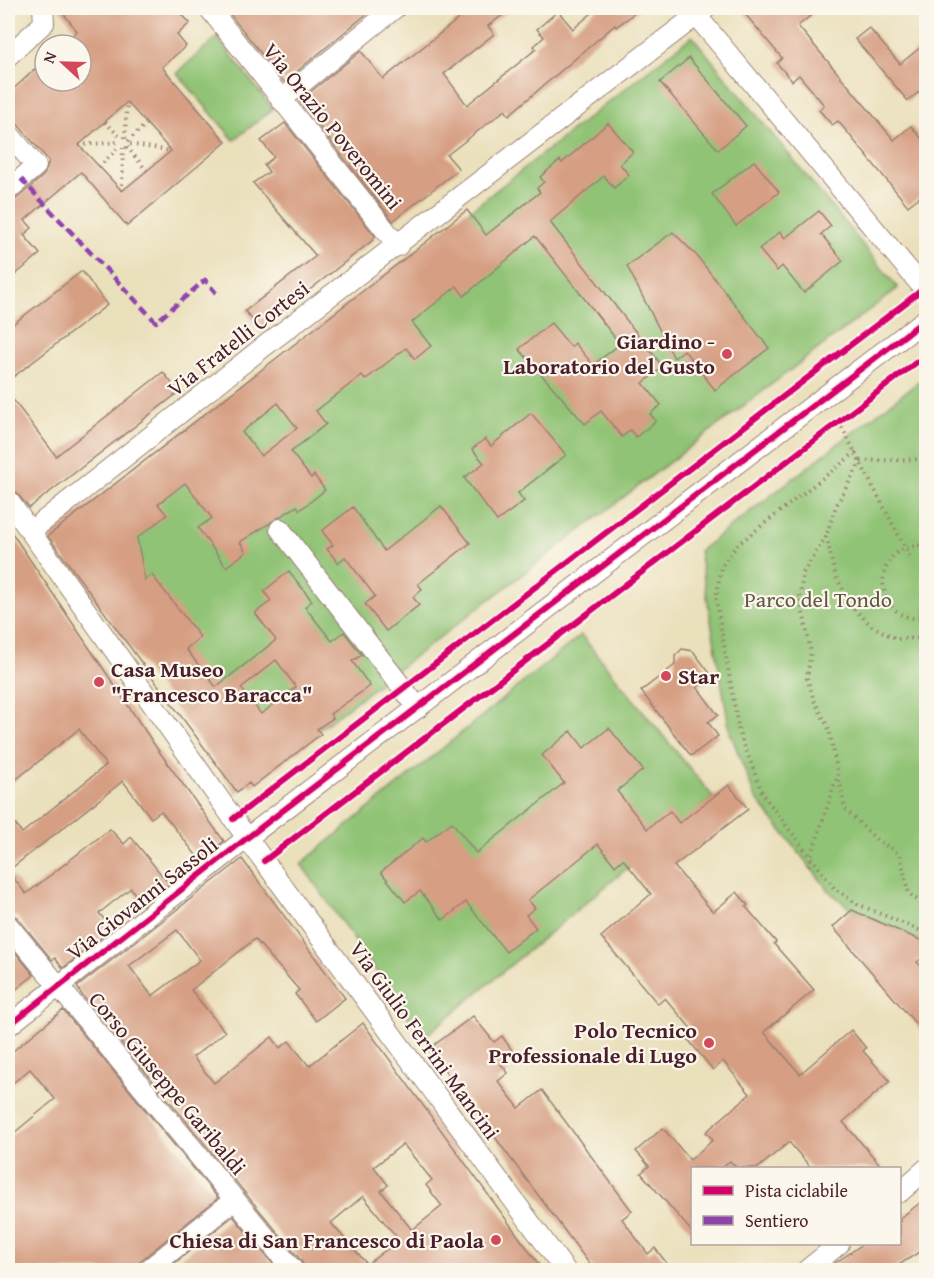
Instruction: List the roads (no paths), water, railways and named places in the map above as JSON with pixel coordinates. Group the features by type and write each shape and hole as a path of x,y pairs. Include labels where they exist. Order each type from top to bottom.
{"street":[{"path":"8,56 44,23 44,8"},
{"name":"Via Orazio Poveromini","path":"209,8 398,246"},
{"path":"281,100 395,8"},
{"path":"697,10 927,291"},
{"name":"Via Fratelli Cortesi","path":"31,531 262,348 398,246 697,10"},
{"path":"8,132 36,166 8,190"},
{"name":"Via Giovanni Sassoli","path":"8,1026 247,838 927,319"},
{"name":"Via Giulio Ferrini Mancini","path":"8,500 247,838 565,1270"},
{"path":"280,529 418,708"},
{"name":"Corso Giuseppe Garibaldi","path":"8,925 293,1270"},
{"path":"901,1191 927,1169"},
{"path":"148,1270 234,1200"},
{"path":"807,1270 838,1245"}],"place":[{"name":"Giardino - Laboratorio del Gusto","path":"727,354"},
{"name":"Star","path":"666,676"},
{"name":"Casa Museo \"Francesco Baracca\"","path":"99,682"},
{"name":"Polo Tecnico Professionale di Lugo","path":"709,1043"},
{"name":"Chiesa di San Francesco di Paola","path":"496,1240"}],"park label":[{"name":"Parco del Tondo","path":"818,599"}]}
